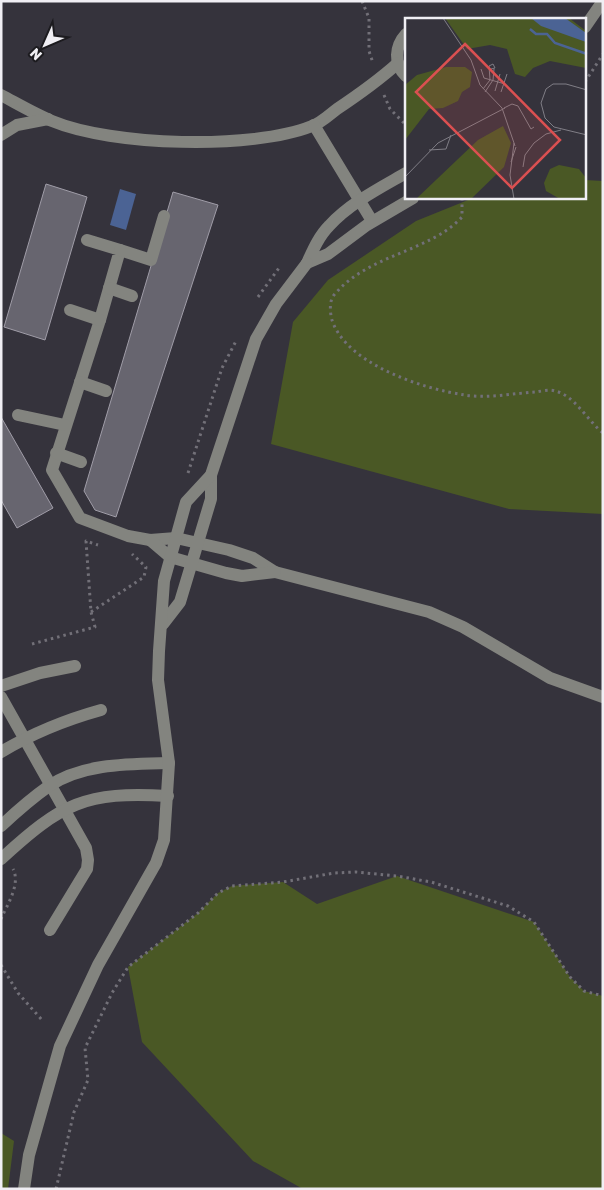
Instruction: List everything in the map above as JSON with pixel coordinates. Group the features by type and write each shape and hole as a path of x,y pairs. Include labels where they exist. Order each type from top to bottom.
{"street":[{"path":"586,26 603,1"},
{"path":"405,36 398,46 398,63 405,74"},
{"path":"1,95 48,119 112,137 183,142 242,139 289,134 314,125 378,80 398,63"},
{"path":"1,135 17,125 48,119"},
{"path":"314,125 372,221"},
{"path":"163,624 180,602 211,499 211,474 256,339 276,304 307,262 318,239 329,225 360,201 405,174"},
{"path":"307,262 328,254 372,221 410,199"},
{"path":"87,240 151,260 164,216"},
{"path":"120,250 100,320 56,452 52,470 80,518 128,536 150,540 176,538 254,558 274,572 429,612 463,627 550,678 603,697"},
{"path":"109,288 132,296"},
{"path":"70,310 100,320"},
{"path":"80,382 106,391"},
{"path":"18,415 65,425"},
{"path":"56,452 81,462"},
{"path":"24,1189 29,1155 60,1046 98,965 156,863 164,840 169,763 158,680 163,624 164,581 186,502 211,474"},
{"path":"150,540 170,557 192,564 242,576 274,572"},
{"path":"1,686 40,673 76,666"},
{"path":"1,697 86,848 87,869 50,930"},
{"path":"1,752 23,738 62,721 101,710"},
{"path":"1,826 50,785 75,774 114,765 169,763"},
{"path":"2,858 40,824 65,808 94,798 128,793 168,796"}],"path":[{"path":"586,80 603,54"},
{"path":"462,199 462,217 455,225 423,242 375,263 343,285 332,297 330,314 336,332 352,348 388,372 442,391 467,396 555,390 570,399 603,433"},
{"path":"32,644 95,627 91,612 86,541 104,547"},
{"path":"123,552 132,555"},
{"path":"1,919 16,884 16,874 2,858"},
{"path":"56,1189 74,1112 88,1080 85,1048 112,993 128,967 198,912 218,893 232,886 282,882 334,872 397,876 431,882 508,906 534,922 570,977 584,991 603,996"},
{"path":"1,965 4,973 18,993 42,1020"}],"green space":[{"path":"586,180 603,181 603,514 509,509 271,444 293,322 328,280 416,221 471,199 586,199"},
{"path":"397,876 534,922 570,977 584,991 603,996 603,1189 303,1189 253,1161 142,1042 128,967 198,913 218,893 232,886 283,882 317,904"},
{"path":"1,1133 14,1141 8,1189 1,1189"}],"water":[{"path":"120,189 136,194 126,230 110,225"}],"building":[{"path":"46,184 87,197 45,340 4,327"},
{"path":"173,192 218,205 116,517 95,510 84,491"},
{"path":"1,417 53,508 17,528 1,500"}]}
